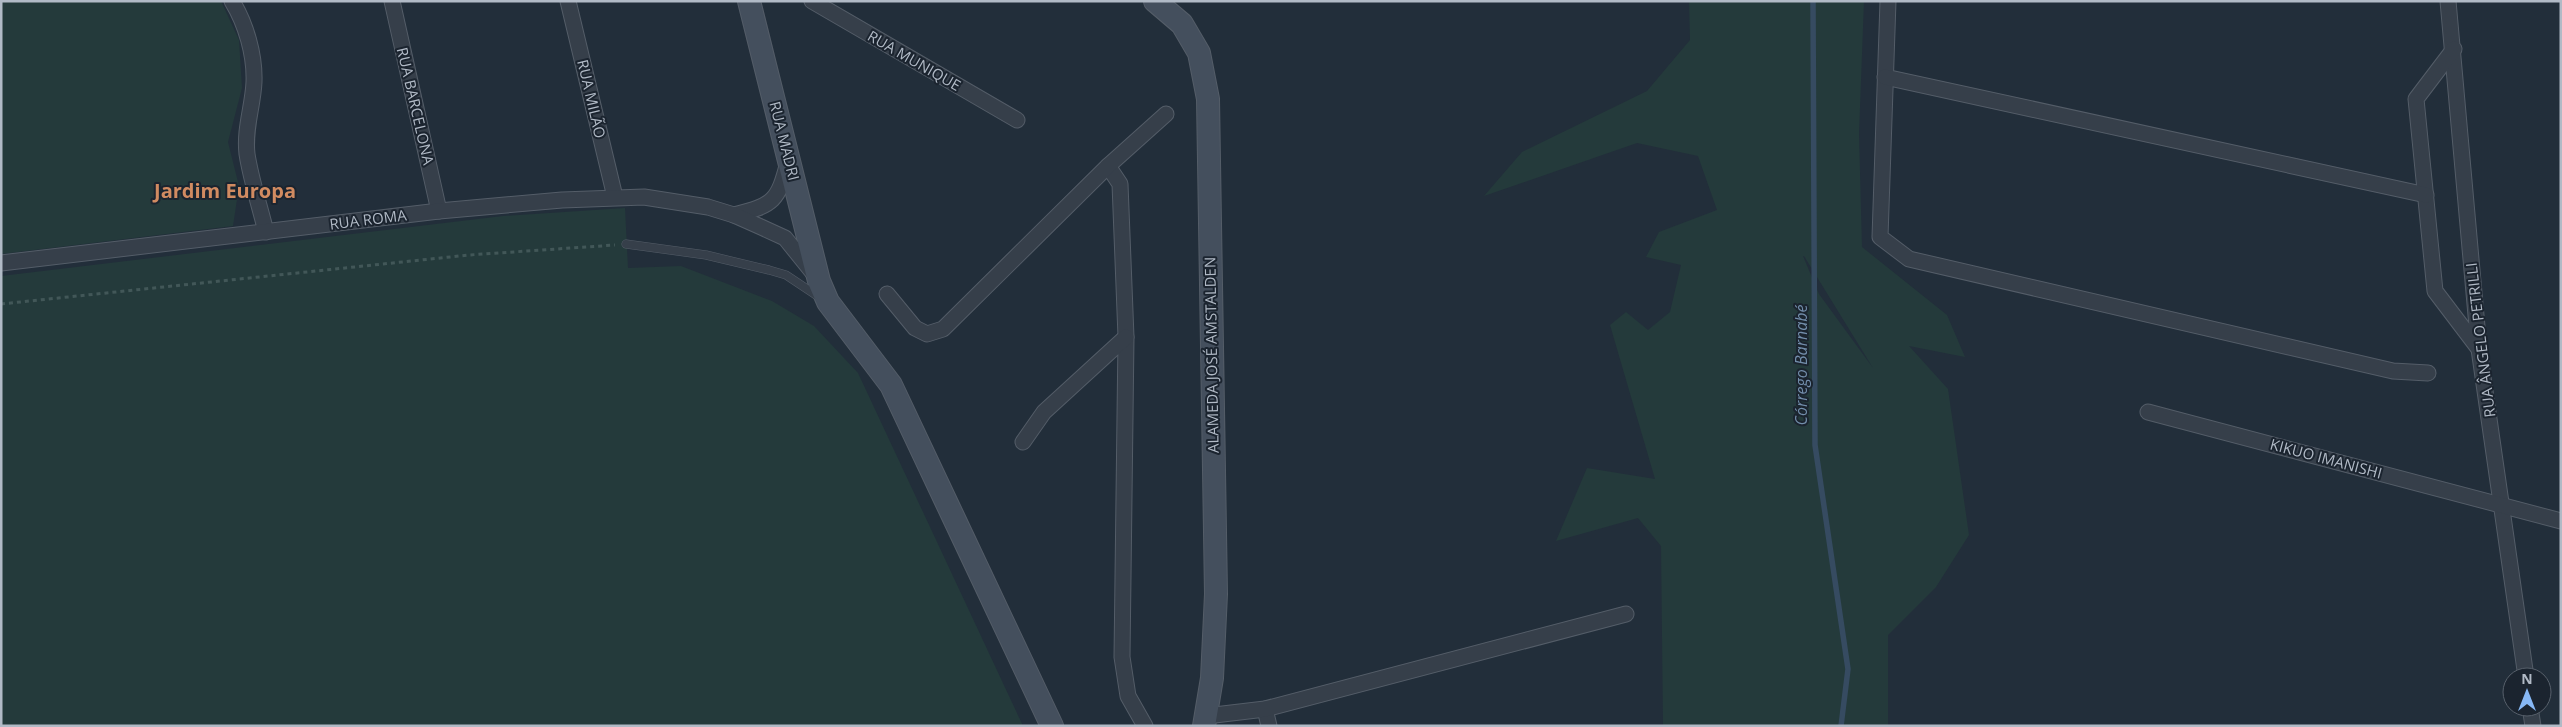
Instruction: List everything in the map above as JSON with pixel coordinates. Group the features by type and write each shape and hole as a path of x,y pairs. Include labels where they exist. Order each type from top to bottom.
{"street":[{"path":"232,1 240,14 249,45 254,82 248,113 247,153 266,232"},
{"name":"RUA BARCELONA","path":"392,1 439,211"},
{"name":"RUA MILÃO","path":"568,1 615,197"},
{"name":"RUA MADRI","path":"749,1 819,281"},
{"name":"RUA MUNIQUE","path":"812,1 1016,120"},
{"name":"ALAMEDA JOSÉ AMSTALDEN","path":"1155,1 1182,24 1199,53 1208,99 1216,594 1212,678 1205,721"},
{"path":"1888,1 1880,237 1909,259 2393,371 2428,373"},
{"name":"RUA ÂNGELO PETRILLI","path":"2448,1 2454,48 2479,349 2525,667"},
{"path":"2454,48 2416,98 2435,291 2479,349"},
{"path":"1885,78 2426,195"},
{"path":"887,294 915,328 927,334 943,329 1108,166 1166,114"},
{"name":"RUA ROMA","path":"734,215 757,209 774,200 781,188 789,160"},
{"path":"1108,166 1120,184 1126,337 1122,657 1128,696 1145,726"},
{"name":"RUA ROMA","path":"1,262 439,211 615,197 675,200 734,215 785,238 819,281"},
{"path":"819,281 828,302 891,385 1052,726"},
{"path":"1023,442 1044,412 1126,337"},
{"name":"KIKUO IMANISHI","path":"2148,412 2561,521"},
{"path":"1205,721 1265,708 1626,614"},
{"path":"1265,708 1269,726"}],"lane":[{"path":"626,244 706,255 769,270 786,276 828,302"}],"path":[{"path":"1,304 469,255 626,244"}],"green space":[{"path":"1,1 221,1 239,40 242,88 228,142 239,186 233,226 1,254"},
{"path":"1689,1 1864,1 1859,134 1862,247 1947,315 1965,357 1909,346 1948,389 1969,535 1936,587 1888,635 1888,726 1663,726 1661,546 1638,518 1556,541 1587,468 1655,479 1610,325 1626,312 1648,330 1670,312 1681,265 1646,257 1659,232 1717,210 1698,156 1637,143 1484,196 1522,152 1647,91 1690,40","holes":["1804,256 1873,368 1819,294"]},
{"path":"625,208 628,268 681,266 772,301 814,326 858,373 1023,726 1,726 1,276 503,216"}],"waterway":[{"name":"Córrego Barnabé","path":"1813,1 1815,445 1848,669 1841,726"}],"district":[{"name":"Jardim Europa","path":"225,191"}]}
